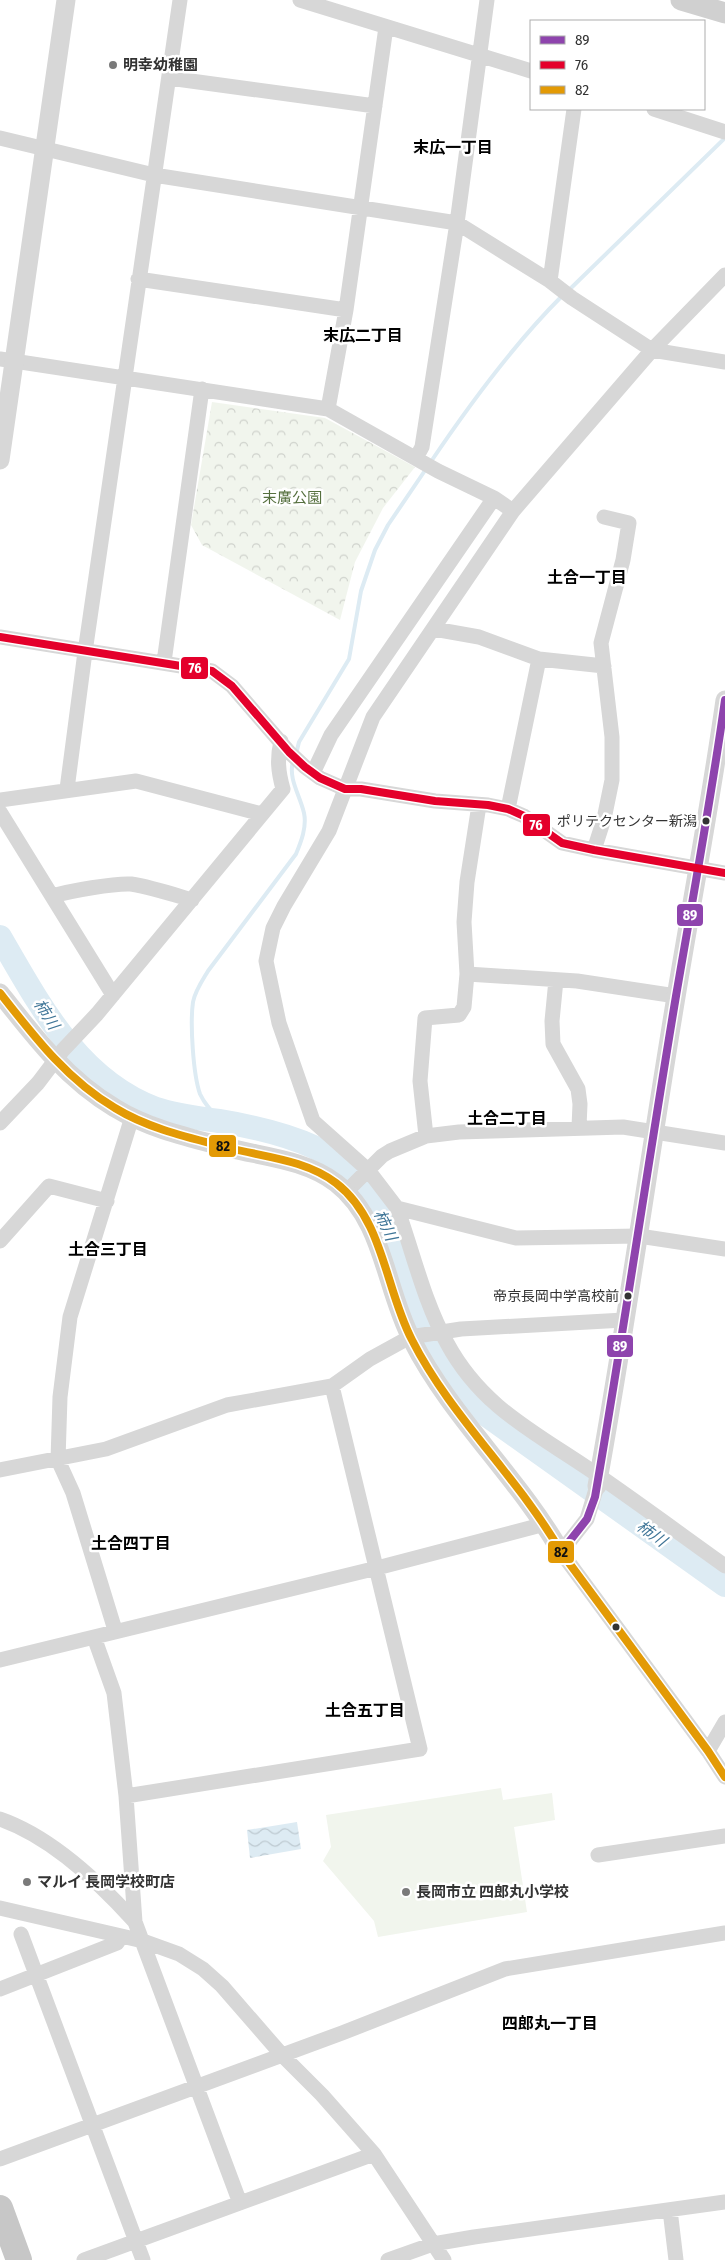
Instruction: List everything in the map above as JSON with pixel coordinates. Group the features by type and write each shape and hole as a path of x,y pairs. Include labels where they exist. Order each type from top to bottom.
{"highway":[{"path":"0,2208 20,2260"}],"main road":[{"path":"680,0 725,13"}],"street":[{"path":"0,460 7,360 44,149 66,0"},
{"path":"67,789 138,279 180,0"},
{"path":"300,0 530,71"},
{"path":"418,459 422,447 457,223 487,0"},
{"path":"328,409 346,310 386,27"},
{"path":"169,78 375,106"},
{"path":"554,284 574,110"},
{"path":"657,110 724,131"},
{"path":"0,138 154,175 457,223 554,284 572,298 652,350 725,362"},
{"path":"725,275 652,350 513,511 373,717 351,778 320,849 298,881 273,928 266,961 279,1023 313,1121 367,1172 397,1208 418,1272 441,1332 460,1363 489,1400 504,1413 598,1481 725,1566"},
{"path":"138,279 346,310"},
{"path":"7,360 328,409 438,471 494,498 513,511"},
{"path":"164,662 202,389"},
{"path":"309,770 494,498"},
{"path":"594,850 604,819 612,780 612,737 601,643 623,560 629,523 604,517"},
{"path":"434,629 479,637 539,659 604,666"},
{"path":"0,637 212,671 232,686 309,770 345,789 361,789 435,802 479,804 508,809 531,821 562,842 594,850 725,873"},
{"path":"508,809 539,659"},
{"path":"560,1552 582,1526 591,1509 598,1481 698,868 720,776 725,700"},
{"path":"0,1123 38,1083 63,1050 113,995 283,789 278,772 277,758 285,746"},
{"path":"0,800 67,789 136,781 262,814"},
{"path":"426,1136 420,1081 425,1018 459,1015 464,1007 467,974 464,922 467,882 479,804"},
{"path":"0,812 113,995"},
{"path":"53,896 66,892 128,884 192,900"},
{"path":"467,974 556,980 676,996"},
{"path":"556,980 552,1021 553,1044 578,1089 579,1127"},
{"path":"0,993 63,1050 102,1100 132,1117 189,1137 303,1166 349,1189 371,1226 410,1337 428,1369 545,1524 560,1552 708,1751 725,1777"},
{"path":"115,1630 72,1493 58,1460 60,1397 70,1317 132,1117"},
{"path":"349,1189 382,1156 426,1136 459,1132 623,1127 725,1143"},
{"path":"0,1241 50,1186 107,1202"},
{"path":"397,1208 516,1238 639,1236 725,1249"},
{"path":"0,1470 106,1449 227,1405 332,1386 370,1359 410,1337 498,1327 624,1320"},
{"path":"126,1796 420,1749 332,1386"},
{"path":"0,1660 115,1630 377,1568 545,1524"},
{"path":"94,1636 114,1692 126,1796 135,1922 240,2204"},
{"path":"708,1751 725,1722"},
{"path":"0,1819 32,1835 78,1866 135,1922"},
{"path":"598,1855 725,1836"},
{"path":"0,1908 143,1941 179,1954 203,1969 222,1986 282,2055 322,2095 374,2154 444,2260"},
{"path":"0,2159 196,2088 505,1969 725,1933"},
{"path":"21,1934 143,2260"},
{"path":"0,1989 117,1943 121,1937"},
{"path":"84,2260 374,2154"},
{"path":"388,2260 433,2244 725,2202"},
{"path":"670,2210 676,2260"}],"green space":[{"name":"末廣公園","path":"212,402 325,418 415,467 383,508 355,562 340,620 202,545 191,525"},
{"path":"501,1788 503,1800 552,1793 555,1820 514,1827 527,1912 378,1937 374,1921 323,1861 331,1847 326,1815"}],"water":[{"path":"297,1822 301,1849 250,1858 247,1830"}],"waterway":[{"path":"569,290 725,138"},
{"path":"430,463 492,377 526,335 562,296"},
{"path":"296,754 299,742 349,659 361,591 375,550 388,525 426,469"},
{"path":"221,1121 204,1102 200,1094 193,1048 193,1002 197,990 208,971 296,854 300,845 305,818 293,781 293,761"},
{"name":"柿川","path":"0,937 30,988 63,1037 83,1060 104,1079 129,1096 156,1109 273,1132 291,1138 326,1153 354,1174 370,1193 392,1234 423,1322 433,1344 451,1373 488,1416 725,1585"}],"transit line":[{"name":"76","path":"0,637 212,671 232,686 289,752 305,767 320,778 345,789 361,789 435,801 488,805 508,809 524,816 562,843 725,873"},
{"name":"89","path":"561,1552 587,1519 595,1497 725,700"},
{"name":"82","path":"0,993 52,1056 81,1084 115,1108 142,1122 170,1132 229,1148 285,1160 312,1169 336,1183 352,1198 374,1235 403,1320 428,1368 465,1421 525,1498 561,1552 708,1751 725,1777"}],"place":[{"name":"明幸幼稚園","path":"113,65"},
{"name":"ポリテクセンター新潟","path":"706,821"},
{"name":"帝京長岡中学高校前","path":"628,1296"},
{"name":"マルイ 長岡学校町店","path":"27,1882"},
{"name":"長岡市立 四郎丸小学校","path":"406,1892"}],"district":[{"name":"末広一丁目","path":"453,147"},
{"name":"末広二丁目","path":"363,335"},
{"name":"土合一丁目","path":"587,577"},
{"name":"土合二丁目","path":"507,1118"},
{"name":"土合三丁目","path":"108,1249"},
{"name":"土合四丁目","path":"131,1543"},
{"name":"土合五丁目","path":"365,1710"},
{"name":"四郎丸一丁目","path":"550,2023"}]}
